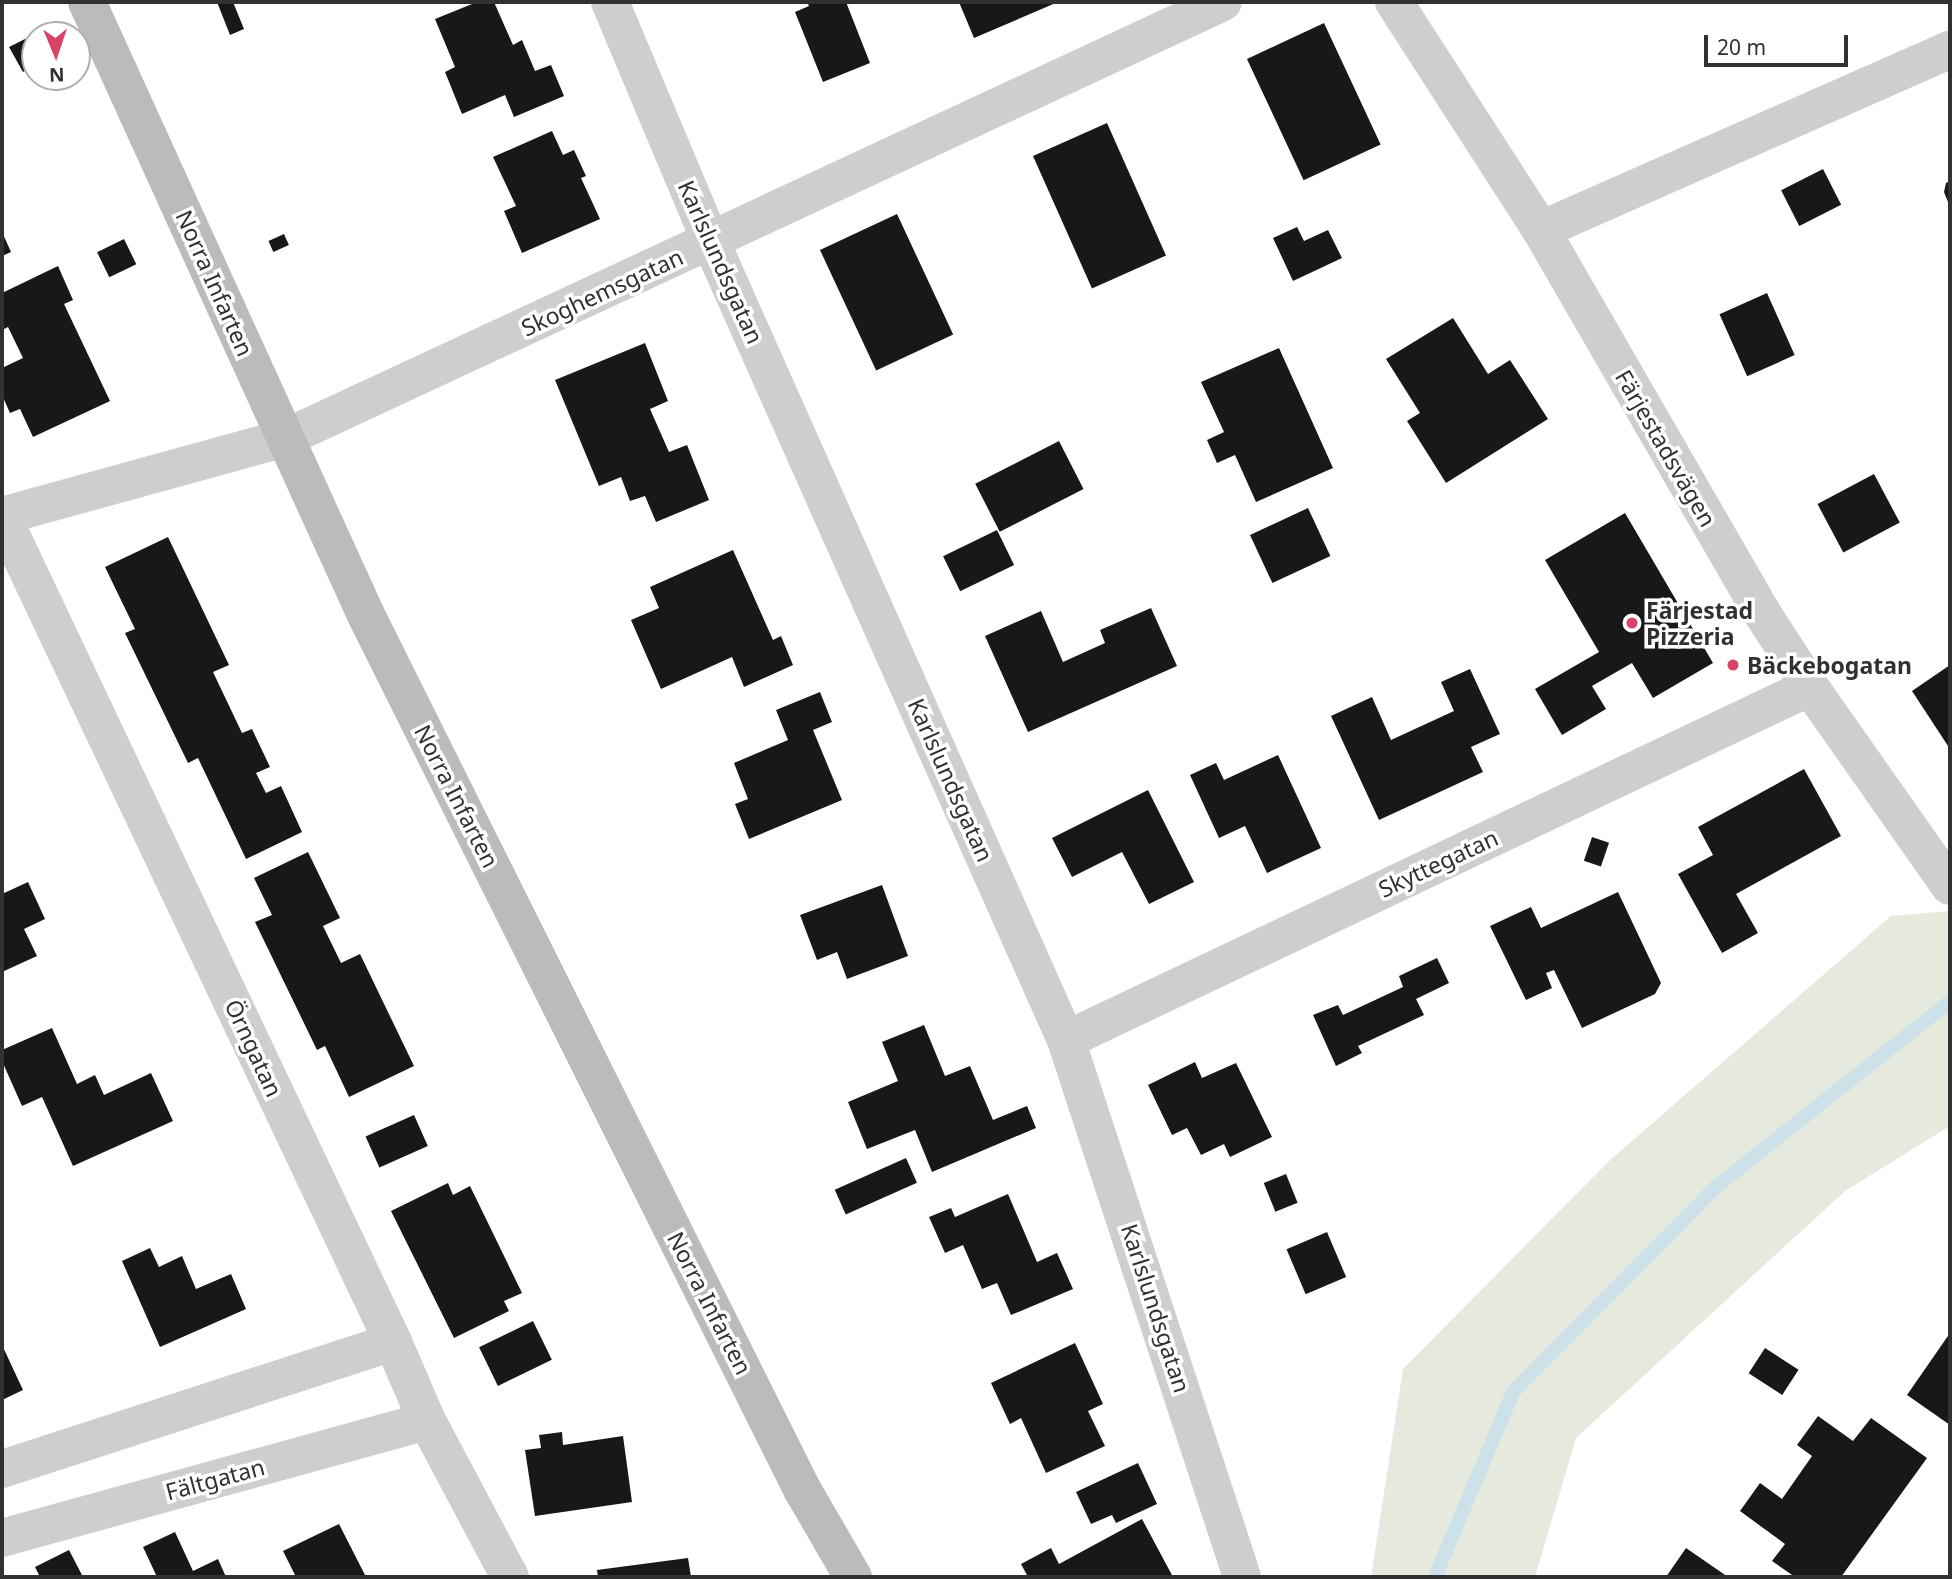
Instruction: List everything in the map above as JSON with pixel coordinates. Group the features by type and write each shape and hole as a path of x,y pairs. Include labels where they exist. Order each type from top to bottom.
{"street":[{"name":"Norra Infarten","path":"87,2 366,615 802,1489 853,1577"},
{"name":"Karlslundsgatan","path":"610,2 712,242 1066,1040 1242,1577"},
{"name":"Skoghemsgatan","path":"2,516 285,439 1223,2"},
{"name":"Färjestadsvägen","path":"1394,2 1541,230 1762,614 1948,883"},
{"path":"1541,230 1950,50"},
{"name":"Örngatan","path":"2,516 393,1342 427,1421 510,1577"},
{"name":"Skyttegatan","path":"1066,1040 1810,687"},
{"path":"2,1469 393,1342"},
{"name":"Fältgatan","path":"2,1538 427,1421"}],"shaded area":[{"path":"1950,911 1950,1126 1845,1191 1576,1438 1535,1577 1371,1577 1403,1369 1609,1161 1891,916"}],"building":[{"path":"217,2 233,2 244,29 230,35"},
{"path":"477,2 494,2 513,45 522,40 535,71 551,65 564,96 514,117 505,95 462,114 445,72 455,67 435,19"},
{"path":"807,2 846,2 870,63 823,82 795,12 809,6"},
{"path":"959,2 1058,2 974,38"},
{"path":"1324,23 1381,144 1304,180 1247,59"},
{"path":"21,41 21,68 9,47"},
{"path":"1107,123 1166,255 1092,288 1033,156"},
{"path":"552,131 563,155 574,150 586,176 581,178 600,219 522,253 504,211 516,206 493,157"},
{"path":"1823,169 1841,205 1799,226 1781,190"},
{"path":"1950,181 1950,207 1944,192 1946,183"},
{"path":"897,214 953,335 876,370 820,250"},
{"path":"1297,227 1304,241 1328,230 1342,258 1293,281 1273,238"},
{"path":"2,232 11,252 2,256"},
{"path":"284,234 289,245 273,252 268,241"},
{"path":"124,239 136,264 109,277 97,252"},
{"path":"58,266 73,300 64,304 110,401 33,437 20,409 10,413 2,395 2,368 23,358 8,327 2,330 2,293"},
{"path":"1767,293 1795,355 1747,376 1719,314"},
{"path":"1453,318 1488,374 1510,360 1548,419 1446,483 1407,421 1420,413 1386,359"},
{"path":"645,343 668,401 650,409 669,452 687,445 709,500 656,522 645,496 630,501 621,477 599,486 555,380"},
{"path":"1279,348 1333,468 1256,502 1235,455 1217,463 1207,440 1224,432 1201,382"},
{"path":"1059,441 1084,489 1000,532 975,484"},
{"path":"1874,474 1900,523 1843,553 1817,504"},
{"path":"1308,508 1330,556 1272,583 1250,535"},
{"path":"1625,513 1713,663 1653,698 1632,663 1592,686 1606,709 1562,735 1535,689 1599,652 1545,560"},
{"path":"997,530 1014,565 960,591 943,556"},
{"path":"168,537 229,665 213,672 242,733 252,729 270,767 256,773 266,793 281,786 302,832 246,859 198,758 188,763 125,633 135,629 105,567"},
{"path":"733,550 773,640 781,636 793,665 744,687 732,657 661,689 631,620 659,608 650,587"},
{"path":"1151,608 1177,666 1028,732 985,636 1041,611 1063,662 1105,643 1100,630"},
{"path":"1950,665 1950,749 1912,691"},
{"path":"1470,669 1500,734 1471,747 1483,772 1379,820 1331,716 1372,697 1391,740 1454,711 1441,682"},
{"path":"820,692 832,722 813,730 842,800 749,839 735,804 748,799 734,763 788,740 776,710"},
{"path":"1278,755 1321,848 1267,873 1245,826 1219,838 1190,775 1216,763 1224,780"},
{"path":"1804,769 1841,836 1736,894 1758,933 1722,953 1678,874 1713,855 1698,827"},
{"path":"1148,790 1194,882 1149,904 1122,852 1072,877 1052,838"},
{"path":"1592,837 1609,843 1601,866 1584,861"},
{"path":"308,852 340,918 323,926 341,963 360,954 414,1066 349,1097 325,1046 317,1050 255,922 272,915 254,878"},
{"path":"28,882 45,919 24,929 37,956 2,972 2,894"},
{"path":"882,885 908,956 847,979 837,952 817,960 800,915"},
{"path":"1618,892 1661,983 1655,994 1582,1028 1554,970 1546,973 1552,988 1526,1000 1490,926 1531,907 1541,928"},
{"path":"1437,958 1449,983 1416,999 1424,1015 1358,1046 1362,1053 1336,1066 1313,1015 1338,1005 1343,1015 1403,987 1399,976"},
{"path":"924,1025 945,1076 970,1066 993,1120 1027,1106 1036,1128 932,1172 915,1130 867,1149 848,1102 898,1081 882,1042"},
{"path":"52,1028 77,1084 95,1075 104,1095 151,1073 173,1121 73,1166 42,1097 22,1106 2,1061 2,1050"},
{"path":"1195,1062 1202,1078 1236,1063 1272,1137 1230,1157 1224,1144 1201,1155 1187,1128 1172,1135 1148,1085"},
{"path":"414,1115 428,1146 379,1168 366,1137"},
{"path":"906,1158 917,1183 846,1214 835,1190"},
{"path":"1286,1174 1298,1203 1275,1212 1264,1183"},
{"path":"448,1183 453,1195 470,1186 522,1293 504,1301 509,1311 454,1338 391,1211"},
{"path":"1008,1194 1037,1262 1057,1253 1073,1289 1011,1315 997,1283 982,1289 963,1245 945,1253 929,1217 951,1208 955,1217"},
{"path":"1327,1232 1346,1277 1306,1294 1286,1249"},
{"path":"150,1248 159,1267 182,1256 196,1289 231,1274 246,1309 160,1347 122,1261"},
{"path":"533,1321 552,1360 498,1386 479,1347"},
{"path":"1950,1333 1950,1425 1907,1395"},
{"path":"1075,1343 1103,1404 1088,1411 1105,1446 1046,1473 1021,1418 1010,1424 991,1383"},
{"path":"2,1345 23,1390 2,1400"},
{"path":"1765,1348 1799,1370 1782,1395 1749,1373"},
{"path":"1818,1416 1853,1441 1871,1418 1927,1458 1841,1577 1795,1577 1772,1561 1785,1544 1740,1511 1760,1483 1782,1499 1812,1456 1797,1445"},
{"path":"562,1432 563,1445 623,1436 632,1502 535,1516 525,1450 541,1448 539,1435"},
{"path":"1138,1463 1157,1504 1116,1523 1112,1515 1091,1524 1076,1492"},
{"path":"1142,1519 1173,1577 1028,1577 1021,1564 1051,1548 1059,1564"},
{"path":"339,1524 366,1577 296,1577 283,1551"},
{"path":"175,1532 193,1571 218,1559 226,1577 157,1577 143,1547"},
{"path":"1686,1548 1728,1577 1666,1577"},
{"path":"69,1550 83,1577 40,1577 35,1567"},
{"path":"688,1558 691,1577 598,1577 597,1570"}],"waterway":[{"path":"1435,1577 1513,1392 1717,1186 1950,1001"}],"place":[{"name":"Färjestad Pizzeria","path":"1632,623"},
{"name":"Bäckebogatan","path":"1733,665"}]}
